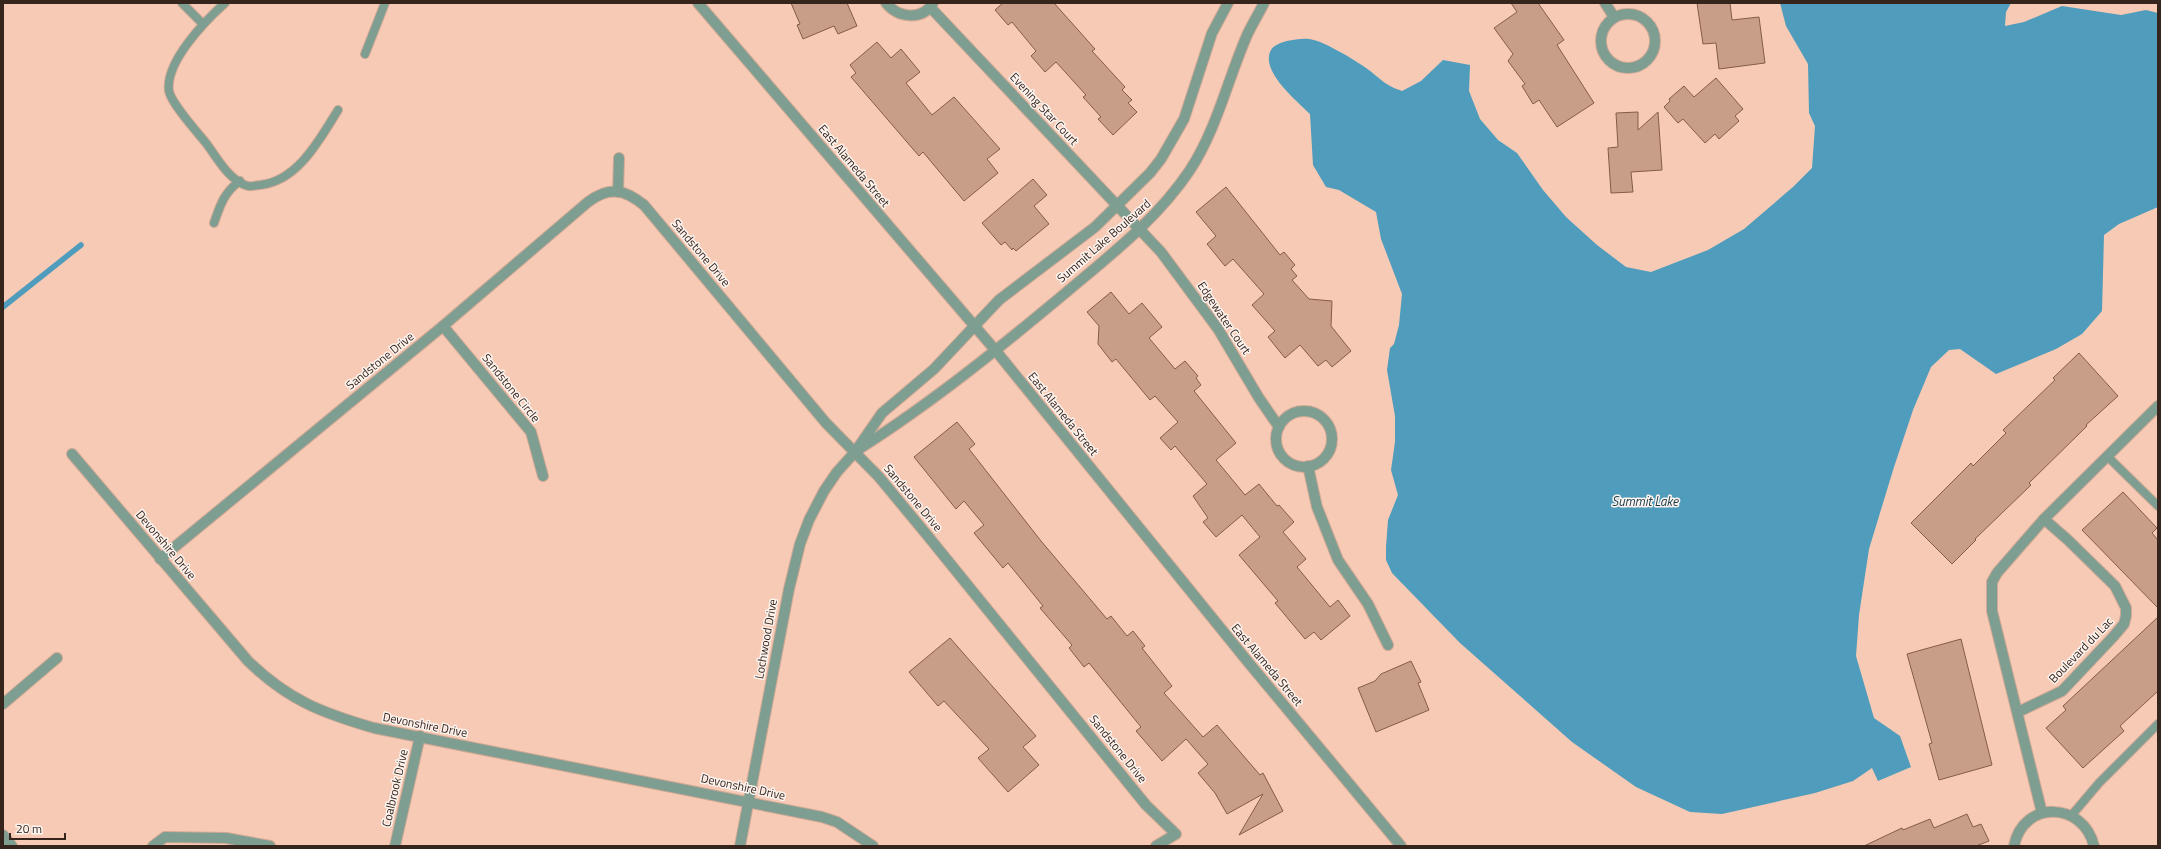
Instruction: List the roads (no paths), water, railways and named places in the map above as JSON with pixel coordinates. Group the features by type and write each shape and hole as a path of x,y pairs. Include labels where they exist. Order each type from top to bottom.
{"street":[{"name":"East Alameda Street","path":"698,3 957,308 996,350 1253,668 1401,846"},
{"name":"Evening Star Court","path":"886,3 895,12 914,16 931,5 1140,228"},
{"name":"Summit Lake Boulevard","path":"960,342 999,300 1095,228 1161,159 1184,119 1212,33 1228,3"},
{"name":"Summit Lake Boulevard","path":"978,363 996,350 1159,212 1190,170 1217,114 1248,33 1264,3"},
{"path":"1605,3 1614,17"},
{"path":"1623,13 1633,13 1646,19 1654,30 1656,44 1654,52 1641,65 1634,68 1623,68 1612,63 1604,54 1601,39 1604,27 1614,17 1623,13"},
{"path":"618,192 619,158"},
{"name":"Sandstone Drive","path":"160,559 443,326 593,198 608,191 618,192 636,199 644,205 826,423 855,452 927,535 1146,805 1176,834 1156,846"},
{"name":"Edgewater Court","path":"1140,228 1161,252 1218,329 1259,398 1279,427"},
{"name":"Sandstone Circle","path":"443,326 531,432 543,476"},
{"name":"Lochwood Drive","path":"740,846 789,589 800,544 809,520 824,491 837,472 855,452 882,413 934,369 960,342"},
{"name":"Lochwood Drive","path":"855,452 895,426 978,363"},
{"path":"2042,813 1992,611 1992,582 2009,558 2044,519 2158,406"},
{"path":"1303,411 1312,412 1321,417 1329,426 1332,436 1328,451 1317,463 1308,466 1296,465 1281,455 1276,442 1279,427 1288,415 1303,411"},
{"name":"Devonshire Drive","path":"72,454 248,661 267,679 282,690 317,710 374,728 749,802 837,822 873,846"},
{"path":"1308,466 1317,507 1338,560 1368,604 1388,645"},
{"name":"Boulevard du Lac","path":"2018,712 2062,691 2114,637 2124,624 2126,616 2126,608 2115,586 2044,519"},
{"path":"3,704 57,658"},
{"name":"Coalbrook Drive","path":"395,846 420,736"},
{"path":"2014,846 2015,838 2022,827 2031,819 2042,813 2063,813 2071,816 2085,826 2094,846"},
{"path":"3,835 12,846"},
{"path":"153,846 165,837 226,838 270,846"}],"lane":[{"path":"182,3 203,24"},
{"path":"224,3 203,24 173,67 169,91 179,109 233,177 248,186 269,184 288,174 309,153 338,110"},
{"path":"365,54 385,3"},
{"path":"214,223 223,198 230,188 240,181"},
{"path":"2107,456 2158,506"},
{"path":"2071,816 2099,783 2158,724"}],"water":[{"name":"Summit Lake","path":"1780,3 2011,3 2006,12 2005,26 2024,22 2062,6 2121,15 2146,10 2158,13 2158,207 2119,224 2104,235 2102,311 2082,334 2056,349 1996,374 1960,349 1949,350 1931,367 1913,410 1869,549 1859,615 1856,656 1874,718 1900,736 1911,767 1878,781 1872,768 1853,781 1815,793 1722,814 1690,812 1636,787 1572,742 1460,643 1392,573 1386,560 1388,520 1398,495 1391,470 1395,442 1395,416 1387,370 1390,348 1394,344 1399,325 1402,294 1381,239 1376,212 1339,190 1326,187 1313,165 1310,114 1282,86 1271,69 1269,60 1271,50 1279,44 1301,39 1315,40 1347,56 1366,68 1386,84 1402,91 1421,81 1443,60 1470,65 1469,91 1480,119 1498,140 1517,153 1543,190 1566,217 1597,245 1626,267 1651,272 1708,250 1744,229 1793,187 1812,168 1815,126 1809,113 1808,64 1786,26"}],"waterway":[{"path":"3,307 81,245"}]}
